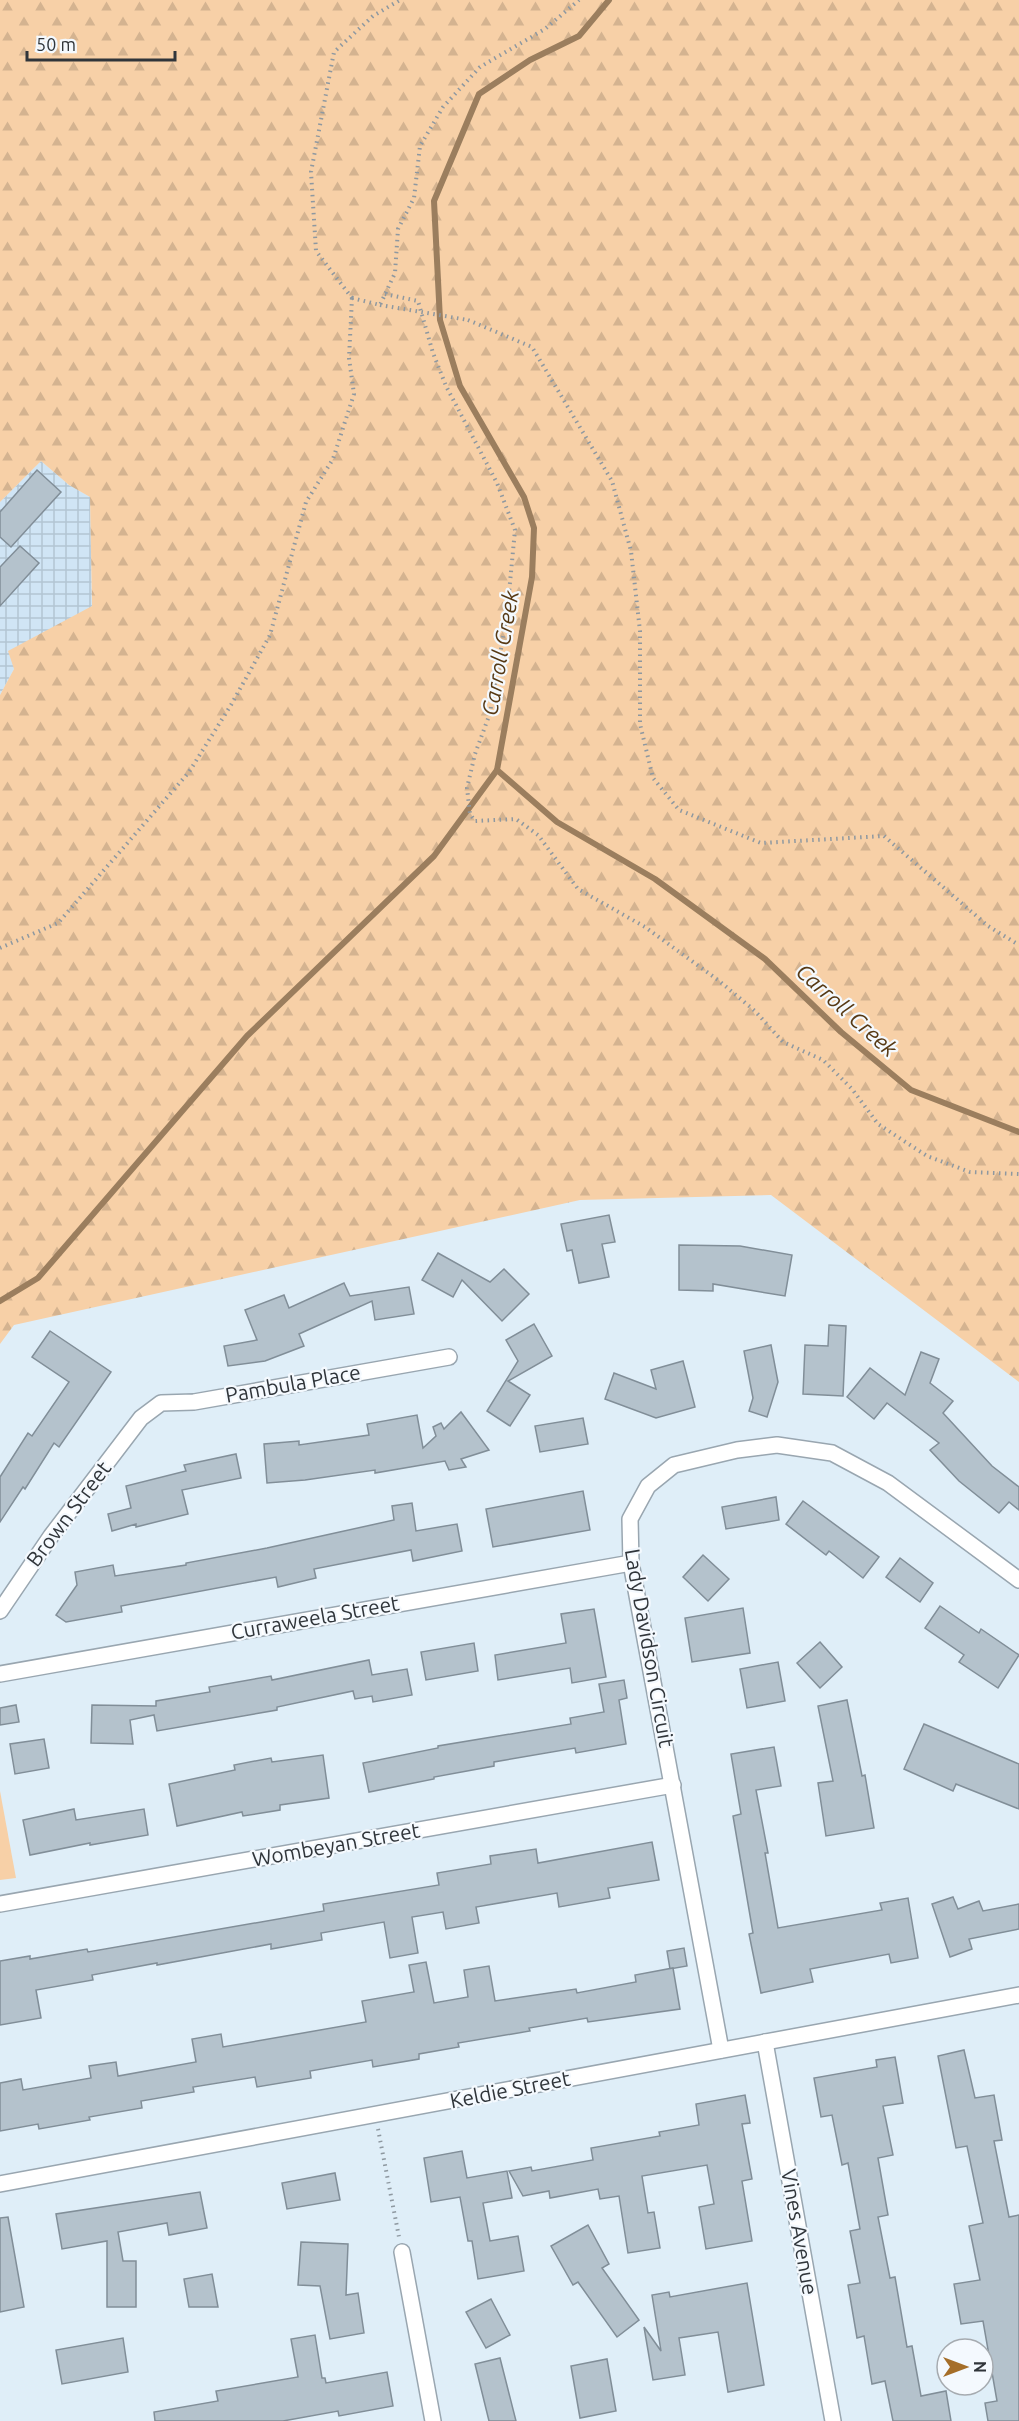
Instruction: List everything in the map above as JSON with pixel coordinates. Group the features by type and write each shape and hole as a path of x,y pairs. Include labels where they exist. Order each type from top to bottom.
{"street":[{"name":"Pambula Place","path":"141,1418 161,1403 194,1401 449,1357"},
{"name":"Brown Street","path":"0,1611 51,1536 141,1418"},
{"name":"Lady Davidson Circuit","path":"721,2050 631,1563 630,1519 648,1486 674,1465 737,1450 777,1445 832,1453 888,1483 1019,1580"},
{"name":"Curraweela Street","path":"0,1674 631,1563"},
{"name":"Wombeyan Street","path":"0,1904 673,1785"},
{"name":"Keldie Street","path":"0,2184 1019,1995"},
{"name":"Vines Avenue","path":"765,2042 833,2421"},
{"path":"402,2252 433,2421"}],"path":[{"path":"0,948 58,923 189,772 231,705 270,635 306,502 333,459 354,394 349,358 352,298 316,251 310,172 334,52 373,16 400,0"},
{"path":"380,304 395,273 398,229 414,198 420,146 443,107 480,67 546,29 579,0"},
{"path":"385,294 418,301 433,353 446,386 497,483 515,530 507,614 490,712 475,754 467,788 470,814 475,821 516,819 538,835 578,889 645,927 709,974 755,1011 783,1042 822,1060 852,1089 878,1124 927,1156 970,1172 1019,1174"},
{"path":"352,298 468,320 532,346 612,481 633,562 640,631 640,724 653,778 679,810 761,843 884,836 988,926 1019,945"},
{"path":"375,2115 402,2252"}],"shaded area":[{"path":"41,461 69,485 90,497 92,606 14,669 0,695 0,502"}],"green space":[{"path":"0,0 1019,0 1019,1382 771,1195 580,1200 14,1325 0,1344 0,695 14,669 8,651 92,606 90,497 69,485 41,461 0,502"},
{"path":"0,1791 16,1878 0,1880"}],"building":[{"path":"37,470 61,492 11,547 0,537 0,512"},
{"path":"20,546 39,563 0,606 0,567"},
{"path":"609,1215 615,1242 602,1244 609,1277 579,1283 572,1250 567,1251 561,1224"},
{"path":"679,1245 740,1246 792,1255 785,1296 713,1284 713,1291 679,1290"},
{"path":"438,1253 490,1282 504,1269 529,1294 502,1321 462,1280 453,1297 422,1280"},
{"path":"344,1283 350,1296 409,1287 414,1314 375,1320 372,1301 299,1334 304,1346 265,1361 228,1366 224,1346 257,1340 245,1310 284,1295 289,1308"},
{"path":"534,1324 552,1356 508,1381 530,1395 510,1426 487,1411 518,1361 506,1340"},
{"path":"829,1325 846,1326 843,1396 803,1394 805,1345 828,1346"},
{"path":"50,1331 111,1372 59,1447 54,1443 25,1489 23,1487 0,1522 0,1477 28,1433 32,1436 69,1382 32,1357"},
{"path":"771,1345 778,1382 767,1417 749,1411 753,1398 744,1351"},
{"path":"921,1352 939,1359 930,1383 953,1401 943,1413 992,1466 1019,1487 1019,1510 1009,1502 999,1513 959,1481 930,1450 939,1443 887,1403 874,1419 847,1397 870,1368 905,1395"},
{"path":"683,1361 695,1407 656,1418 605,1399 614,1373 656,1389 651,1370"},
{"path":"461,1412 489,1450 461,1459 466,1467 449,1470 445,1461 375,1473 375,1470 267,1483 264,1444 299,1441 299,1445 369,1435 367,1424 417,1415 423,1448 436,1436 433,1427 441,1423 444,1429"},
{"path":"583,1418 588,1444 540,1452 535,1426"},
{"path":"236,1454 241,1478 182,1490 188,1514 112,1531 108,1514 131,1508 126,1486 186,1471 184,1465"},
{"path":"583,1491 590,1530 493,1547 486,1509"},
{"path":"776,1497 779,1520 726,1529 722,1507"},
{"path":"803,1501 879,1557 863,1578 829,1551 826,1555 786,1524"},
{"path":"412,1503 416,1531 457,1524 462,1551 413,1561 411,1550 314,1569 316,1578 278,1587 276,1577 121,1606 122,1612 66,1622 56,1615 77,1585 75,1572 113,1565 115,1576 186,1565 186,1563 394,1520 392,1506"},
{"path":"703,1555 729,1579 708,1601 683,1577"},
{"path":"900,1558 933,1583 920,1602 886,1577"},
{"path":"940,1606 979,1633 981,1629 1019,1655 998,1688 959,1662 964,1655 925,1628"},
{"path":"743,1608 750,1653 692,1662 685,1618"},
{"path":"594,1609 606,1677 572,1683 570,1668 498,1680 495,1655 566,1643 561,1614"},
{"path":"820,1642 842,1667 820,1688 797,1663"},
{"path":"474,1643 478,1671 426,1680 421,1652"},
{"path":"369,1660 372,1675 407,1669 412,1695 373,1702 372,1696 355,1699 353,1691 277,1707 277,1710 157,1731 154,1715 130,1720 133,1744 91,1743 92,1705 156,1706 156,1701 210,1692 209,1687 271,1676 272,1680"},
{"path":"778,1662 785,1701 747,1708 740,1669"},
{"path":"624,1680 627,1698 619,1700 626,1744 576,1753 575,1748 494,1762 494,1766 369,1792 363,1763 438,1748 438,1746 571,1724 570,1718 604,1712 599,1684"},
{"path":"847,1700 862,1776 865,1775 874,1828 826,1836 818,1783 833,1781 818,1706"},
{"path":"16,1705 19,1722 0,1725 0,1708"},
{"path":"924,1724 1019,1764 1019,1809 956,1784 953,1791 904,1769"},
{"path":"44,1739 49,1768 15,1774 10,1744"},
{"path":"774,1747 781,1786 756,1790 768,1853 765,1853 778,1928 882,1910 880,1903 908,1898 918,1958 891,1963 889,1954 810,1969 813,1982 761,1993 749,1934 753,1933 733,1816 741,1814 731,1754"},
{"path":"323,1755 329,1798 280,1805 280,1810 243,1816 242,1812 177,1826 169,1784 235,1770 234,1765 271,1758 272,1762"},
{"path":"74,1809 76,1820 144,1809 148,1835 90,1845 90,1843 30,1855 23,1820"},
{"path":"652,1842 659,1880 608,1888 610,1898 559,1907 557,1893 476,1907 479,1923 446,1929 443,1912 412,1917 418,1953 390,1958 384,1922 321,1933 322,1940 271,1949 271,1944 157,1965 157,1963 92,1975 93,1980 36,1990 41,2018 0,2025 0,1961 30,1956 30,1959 87,1949 88,1952 324,1911 323,1904 439,1885 437,1873 491,1864 490,1856 536,1849 538,1863"},
{"path":"953,1897 958,1909 979,1901 983,1911 1019,1904 1019,1929 969,1939 972,1949 950,1957 932,1904"},
{"path":"684,1948 687,1966 670,1969 667,1951"},
{"path":"426,1962 434,2003 468,1997 464,1970 489,1966 495,2001 576,1989 577,1993 636,1982 635,1975 673,1968 680,2009 588,2022 587,2018 529,2028 530,2031 458,2043 459,2047 419,2054 419,2059 373,2067 372,2060 310,2071 311,2078 257,2087 255,2077 193,2087 194,2092 141,2101 142,2108 89,2117 90,2120 39,2129 38,2124 0,2131 0,2083 21,2079 23,2090 91,2078 89,2066 116,2062 118,2076 196,2062 192,2039 221,2034 223,2047 366,2022 362,2001 414,1992 409,1965"},
{"path":"964,2050 975,2098 994,2095 1002,2140 994,2141 1009,2217 1019,2215 1019,2421 988,2421 985,2403 997,2401 995,2337 986,2337 983,2321 961,2324 954,2284 980,2280 969,2226 983,2223 967,2146 956,2148 938,2056"},
{"path":"895,2057 903,2103 883,2106 893,2155 878,2158 888,2215 878,2217 890,2278 895,2277 907,2347 912,2346 921,2396 935,2393 935,2397 947,2397 951,2421 893,2421 885,2381 872,2384 864,2336 857,2338 848,2285 860,2283 850,2231 860,2229 848,2163 842,2165 832,2115 821,2117 814,2078 877,2067 876,2060"},
{"path":"745,2095 750,2123 742,2124 752,2179 742,2181 752,2241 706,2249 699,2207 714,2204 707,2165 642,2176 648,2213 654,2212 660,2248 628,2253 619,2196 600,2199 598,2189 550,2198 549,2191 523,2196 509,2171 531,2167 532,2171 593,2160 591,2148 660,2136 659,2132 699,2125 696,2104"},
{"path":"462,2151 467,2178 507,2171 512,2198 483,2203 490,2241 518,2236 524,2271 478,2279 472,2241 468,2241 460,2197 431,2202 424,2158"},
{"path":"335,2173 340,2200 287,2209 282,2183"},
{"path":"200,2192 207,2228 169,2235 167,2223 118,2232 123,2261 136,2261 136,2307 107,2307 107,2241 62,2249 56,2214"},
{"path":"8,2217 24,2307 0,2312 0,2218"},
{"path":"588,2225 609,2264 602,2268 639,2320 617,2337 578,2282 573,2285 551,2246"},
{"path":"301,2242 348,2244 346,2295 358,2293 364,2333 330,2339 320,2286 298,2285"},
{"path":"212,2274 218,2307 189,2307 184,2279"},
{"path":"747,2283 764,2385 728,2392 718,2332 679,2338 685,2375 653,2380 644,2327 661,2351 652,2295 669,2292 670,2297"},
{"path":"491,2299 510,2335 486,2348 466,2312"},
{"path":"315,2335 322,2378 325,2378 326,2383 387,2372 393,2406 339,2416 338,2411 283,2421 155,2421 154,2412 218,2401 216,2391 298,2377 291,2339"},
{"path":"123,2338 128,2372 62,2384 56,2350"},
{"path":"500,2358 516,2421 489,2421 475,2364"},
{"path":"607,2359 616,2411 580,2418 571,2366"}],"waterway":[{"name":"Carroll Creek","path":"609,0 579,36 530,60 479,94 434,201 440,320 460,386 524,497 534,528 532,577 497,770 557,822 655,879 765,959 841,1032 911,1090 1019,1132"},
{"path":"0,1301 38,1278 247,1036 434,856 497,770"}]}
